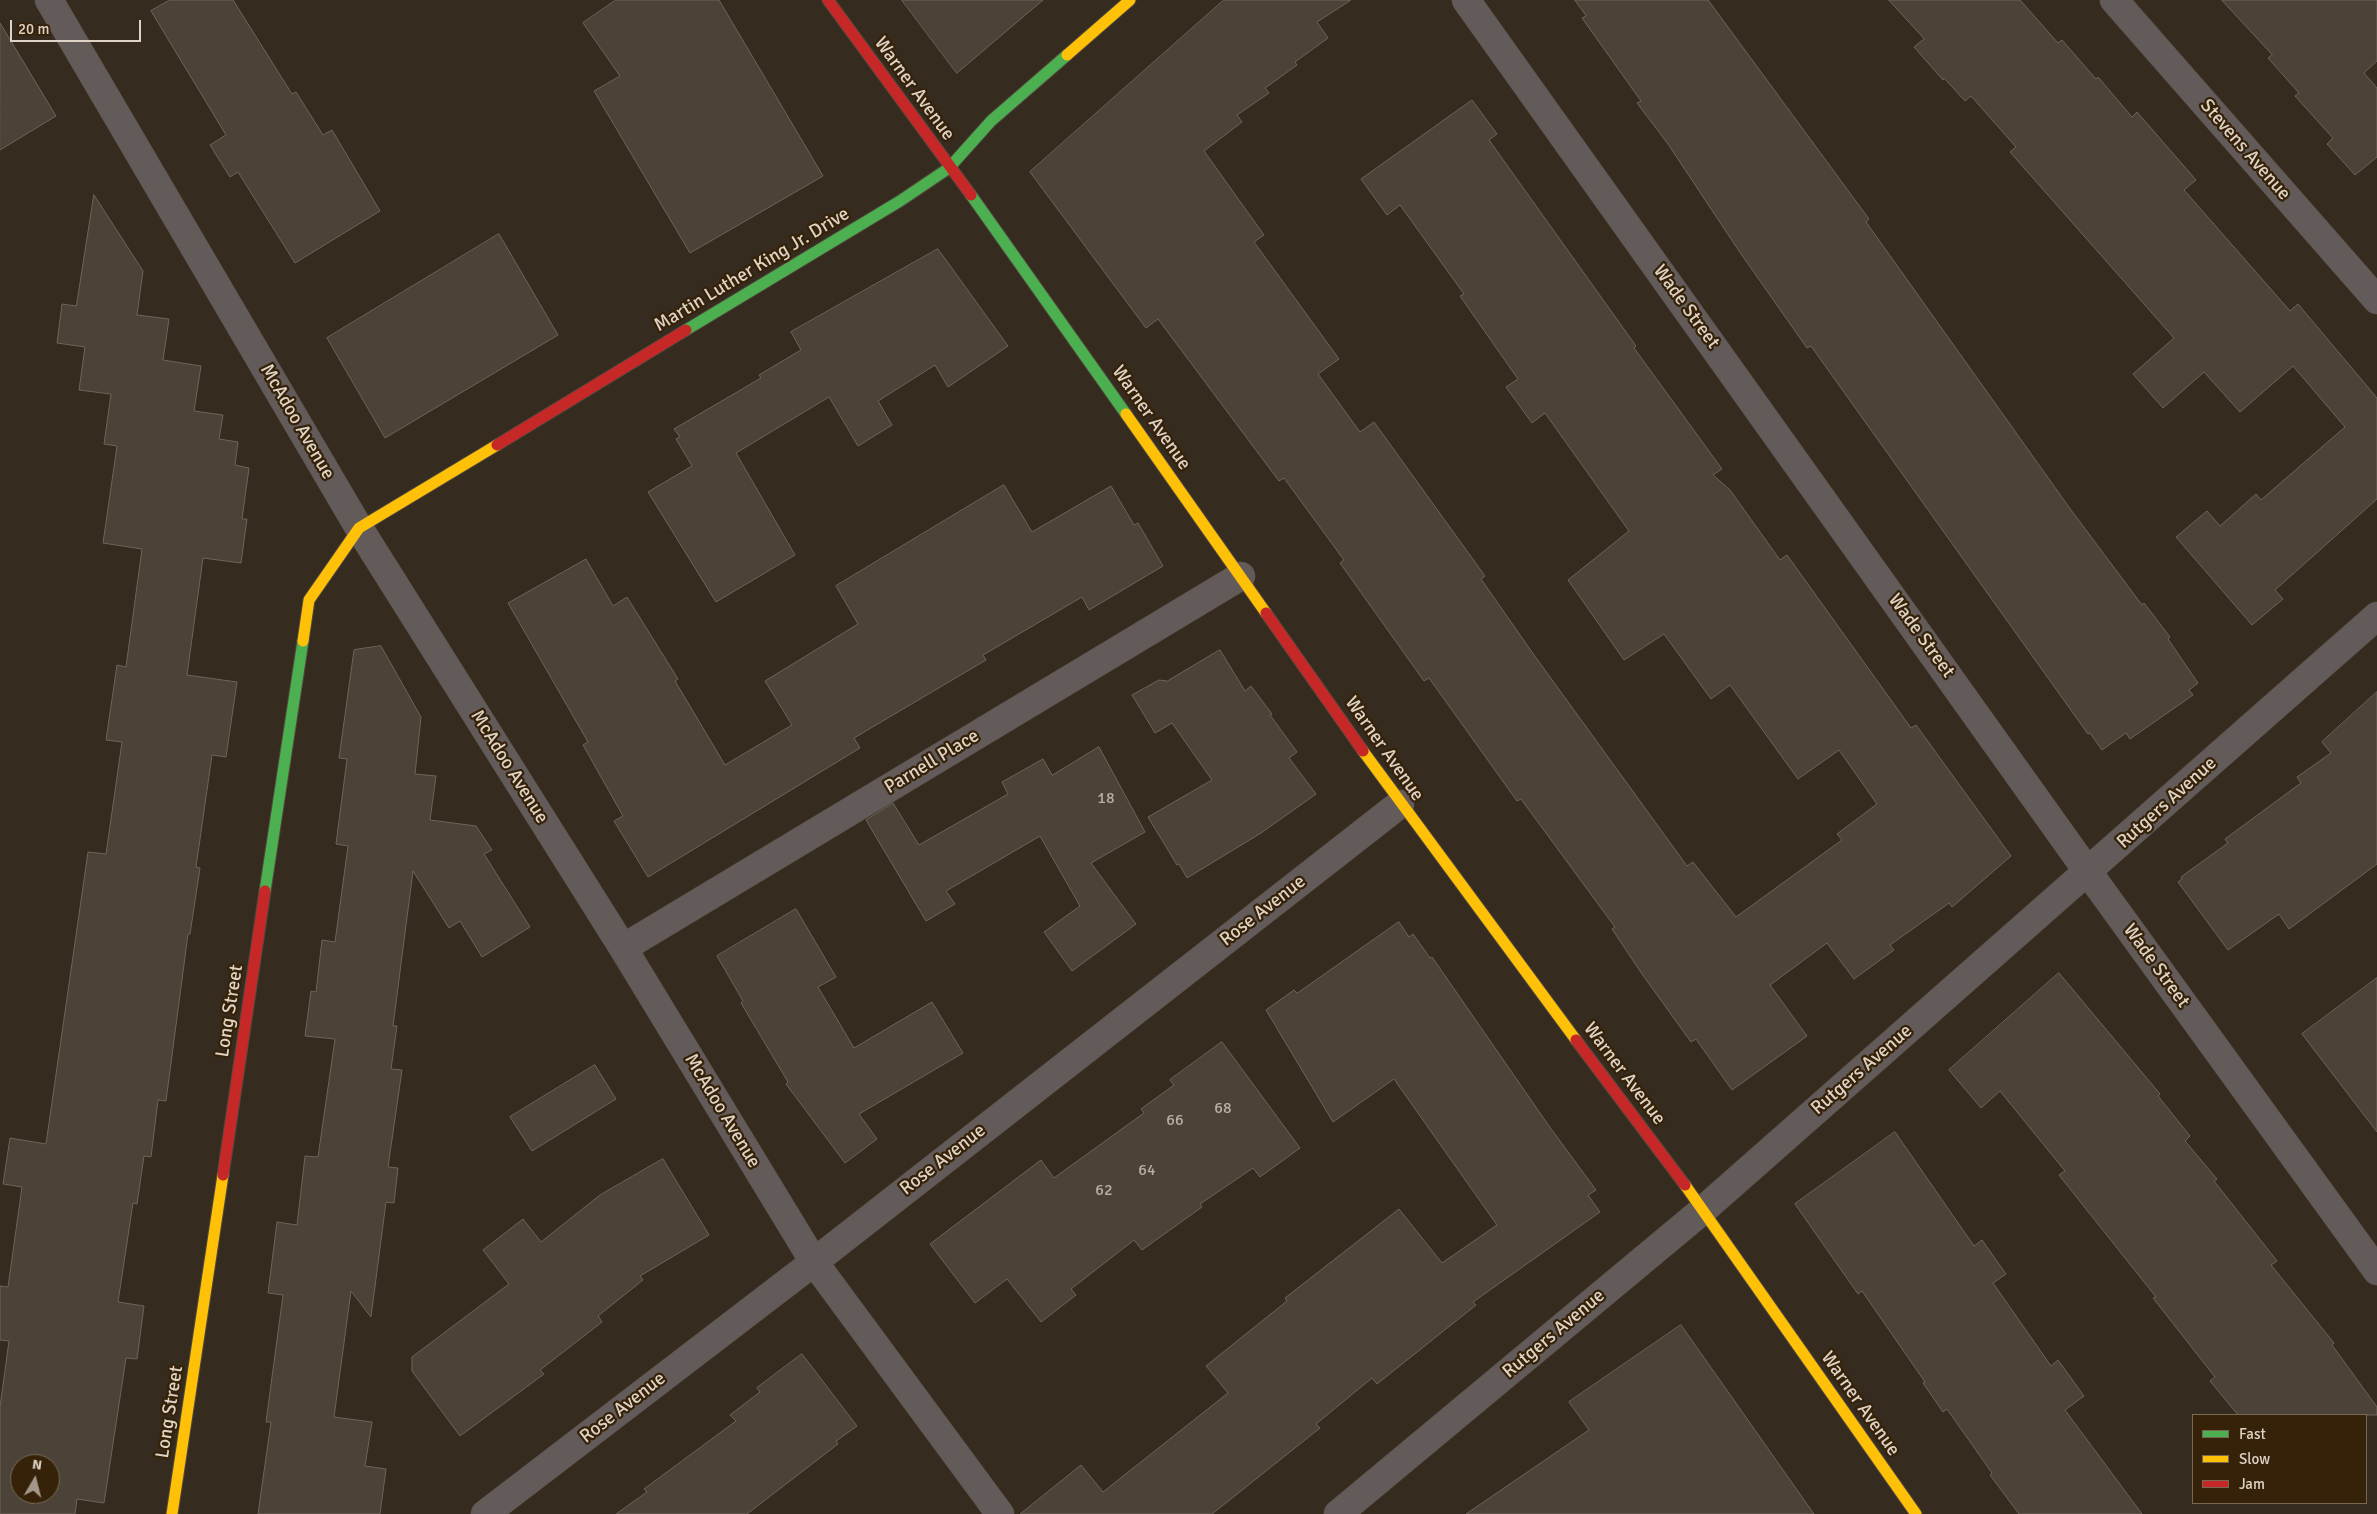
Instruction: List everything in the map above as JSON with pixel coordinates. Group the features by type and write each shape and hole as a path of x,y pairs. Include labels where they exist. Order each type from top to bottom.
{"street":[{"name":"McAdoo Avenue","path":"49,0 359,528 623,948 814,1262 1000,1514"},
{"name":"Warner Avenue","path":"828,0 949,168 981,208 1400,804 1703,1210 1916,1514"},
{"name":"Martin Luther King Jr. Drive","path":"359,528 900,201 949,168 991,121 1130,0"},
{"name":"Wade Street","path":"1466,0 2088,872 2377,1271"},
{"name":"Stevens Avenue","path":"2114,0 2377,300"},
{"name":"Long Street","path":"172,1514 309,600 359,528"},
{"name":"Parnell Place","path":"623,948 1241,576"},
{"name":"Rutgers Avenue","path":"1338,1514 1703,1210 2377,616"},
{"name":"Rose Avenue","path":"485,1514 814,1262 1400,804"}],"building":[{"path":"170,0 233,0 292,94 296,92 323,135 332,130 380,211 295,263 238,172 230,177 210,145 226,135 151,11"},
{"path":"616,0 719,0 823,176 690,253 594,91 620,76 583,23"},
{"path":"902,0 1043,0 957,73"},
{"path":"1224,0 1351,0 1317,22 1328,38 1295,62 1297,65 1265,88 1269,93 1237,115 1242,122 1204,151 1264,235 1254,242 1339,359 1318,374 1360,432 1374,422 1485,576 1481,579 1534,655 1687,866 1693,862 1736,917 1842,840 1837,834 1877,804 1839,750 1798,779 1730,685 1711,699 1664,634 1624,660 1568,580 1629,531 1545,413 1532,423 1506,387 1518,379 1460,296 1464,294 1400,205 1387,215 1361,179 1472,100 1497,134 1489,140 1636,346 1634,348 1722,469 1713,475 1730,490 1780,560 1787,555 1911,728 1916,725 2011,856 1952,907 1949,903 1890,945 1894,950 1854,979 1827,943 1770,985 1807,1036 1732,1090 1696,1039 1691,1042 1612,929 1615,927 1521,799 1517,801 1429,678 1424,681 1340,563 1344,560 1284,478 1279,481 1158,319 1146,328 1030,172"},
{"path":"1575,0 1708,0 1869,219 1866,222 2071,510 2142,605 2144,603 2170,637 2168,639 2198,683 2189,690 2193,695 2130,739 2126,733 2102,750 2090,733 2088,734 1811,346 1807,348 1739,251 1668,144 1637,103 1641,101 1582,18 1586,16"},
{"path":"1889,0 2020,0 2058,43 2062,40 2096,79 2098,77 2132,117 2137,112 2196,180 2184,190 2290,311 2298,304 2377,398 2377,499 2275,590 2283,599 2252,625 2176,537 2207,511 2220,526 2256,494 2261,500 2345,427 2293,366 2240,412 2204,372 2163,408 2133,374 2174,338 2010,152 2016,147 1971,96 1965,101 1944,78 1943,80 1914,47 1924,39"},
{"path":"2222,0 2377,0 2377,61 2364,73 2377,88 2377,157 2355,175 2327,144 2333,138 2295,96 2299,93 2268,58 2272,55"},
{"path":"0,23 56,116 0,150"},
{"path":"94,195 143,271 137,315 169,319 163,360 201,366 194,411 223,415 219,439 238,442 235,465 249,468 242,519 247,519 241,563 203,558 187,675 237,682 226,757 212,755 196,867 200,868 190,934 188,934 166,1101 158,1100 151,1157 144,1156 137,1204 133,1203 118,1302 144,1306 137,1359 126,1358 104,1503 77,1499 75,1514 0,1514 0,1407 9,1341 0,1340 0,1286 8,1287 22,1187 3,1184 10,1138 46,1144 88,852 106,854 122,742 106,740 117,665 126,667 142,549 103,543 117,446 104,444 111,394 79,390 85,347 57,343 62,304 76,306"},
{"path":"499,234 558,335 385,438 327,338"},
{"path":"938,249 1008,346 948,387 935,365 878,401 892,425 858,446 829,397 736,453 795,555 716,602 648,492 692,466 676,439 680,437 674,429 761,378 759,375 801,350 791,332"},
{"path":"1004,485 1032,532 1111,486 1134,525 1138,523 1163,566 1089,610 1082,597 983,655 986,660 854,738 860,748 648,877 614,821 623,816 583,745 588,742 508,603 586,559 613,606 627,597 678,679 675,681 725,765 792,725 765,681 858,624 836,586"},
{"path":"381,646 421,717 415,774 436,776 430,820 476,826 492,850 484,854 530,927 482,957 460,921 449,928 413,871 393,1026 397,1026 391,1069 402,1070 388,1167 398,1168 394,1203 386,1202 371,1317 351,1291 334,1417 372,1422 365,1466 386,1469 380,1514 258,1514 271,1422 266,1422 283,1295 268,1293 277,1222 297,1225 305,1156 318,1157 335,1039 305,1036 311,991 316,992 322,940 335,942 348,846 336,844 347,759 339,758 354,650"},
{"path":"1220,650 1245,691 1251,686 1272,714 1270,715 1297,752 1289,758 1316,794 1261,833 1187,878 1148,817 1212,780 1172,723 1155,733 1132,695 1159,680 1167,681"},
{"path":"2377,692 2377,864 2289,929 2279,914 2228,950 2178,882 2182,879 2181,877 2228,843 2225,839 2301,783 2297,777 2331,753 2322,742"},
{"path":"1099,747 1145,832 1091,863 1136,924 1072,971 1044,932 1080,906 1040,836 946,891 955,904 926,921 866,820 893,803 919,845 1008,794 1002,782 1043,759 1052,775"},
{"path":"796,909 836,977 818,987 854,1048 932,1002 963,1053 859,1114 877,1139 845,1163 786,1084 788,1082 741,1003 743,1001 717,956"},
{"path":"1399,922 1409,937 1413,934 1430,958 1432,957 1549,1126 1596,1190 1588,1195 1600,1212 1473,1302 1476,1305 1377,1384 1372,1378 1316,1424 1320,1428 1212,1514 1020,1514 1081,1465 1103,1492 1228,1393 1206,1366 1287,1301 1285,1298 1399,1209 1442,1263 1497,1225 1394,1079 1333,1122 1266,1010 1294,990 1297,993"},
{"path":"2059,973 2160,1094 2158,1096 2190,1136 2185,1141 2217,1179 2214,1181 2277,1261 2271,1265 2334,1343 2332,1345 2377,1407 2377,1415 2237,1414 2210,1381 2215,1377 2153,1298 2156,1297 2059,1175 2065,1171 2000,1091 1981,1108 1949,1070"},
{"path":"2377,978 2377,1132 2302,1034"},
{"path":"1222,1042 1300,1148 1260,1177 1253,1168 1200,1204 1202,1207 1142,1250 1134,1240 1071,1289 1076,1295 1041,1322 1007,1279 975,1303 930,1244 1041,1160 1054,1178 1144,1113 1141,1109 1174,1085 1170,1080"},
{"path":"595,1065 616,1099 532,1151 510,1117"},
{"path":"1895,1132 1974,1246 1982,1240 2006,1274 1993,1283 2051,1366 2058,1360 2084,1396 2065,1410 2142,1514 2019,1514 1990,1475 1992,1473 1947,1409 1943,1412 1923,1383 1925,1382 1862,1291 1858,1294 1795,1204"},
{"path":"663,1159 709,1235 640,1276 643,1280 598,1316 602,1322 540,1370 544,1374 460,1436 412,1371 412,1357 509,1284 483,1250 523,1219 541,1242 600,1195"},
{"path":"1681,1325 1814,1514 1466,1514 1589,1430 1569,1402"},
{"path":"802,1354 857,1426 836,1441 838,1444 747,1514 616,1514 647,1492 644,1489 736,1421 730,1415 760,1392 757,1388"}],"traffic: fast":[{"path":"686,330 900,201 949,168 991,121 1067,55"},
{"path":"971,195 1126,414"},
{"path":"265,891 303,641"}],"traffic: slow":[{"path":"1067,55 1130,0"},
{"path":"1126,414 1266,613"},
{"path":"303,641 309,600 359,528 497,445"},
{"path":"1363,751 1576,1040"},
{"path":"172,1514 223,1175"},
{"path":"1685,1185 1916,1514"}],"traffic: jam":[{"path":"828,0 971,195"},
{"path":"497,445 686,330"},
{"path":"1266,613 1363,751"},
{"path":"223,1175 265,891"},
{"path":"1576,1040 1685,1185"}]}
